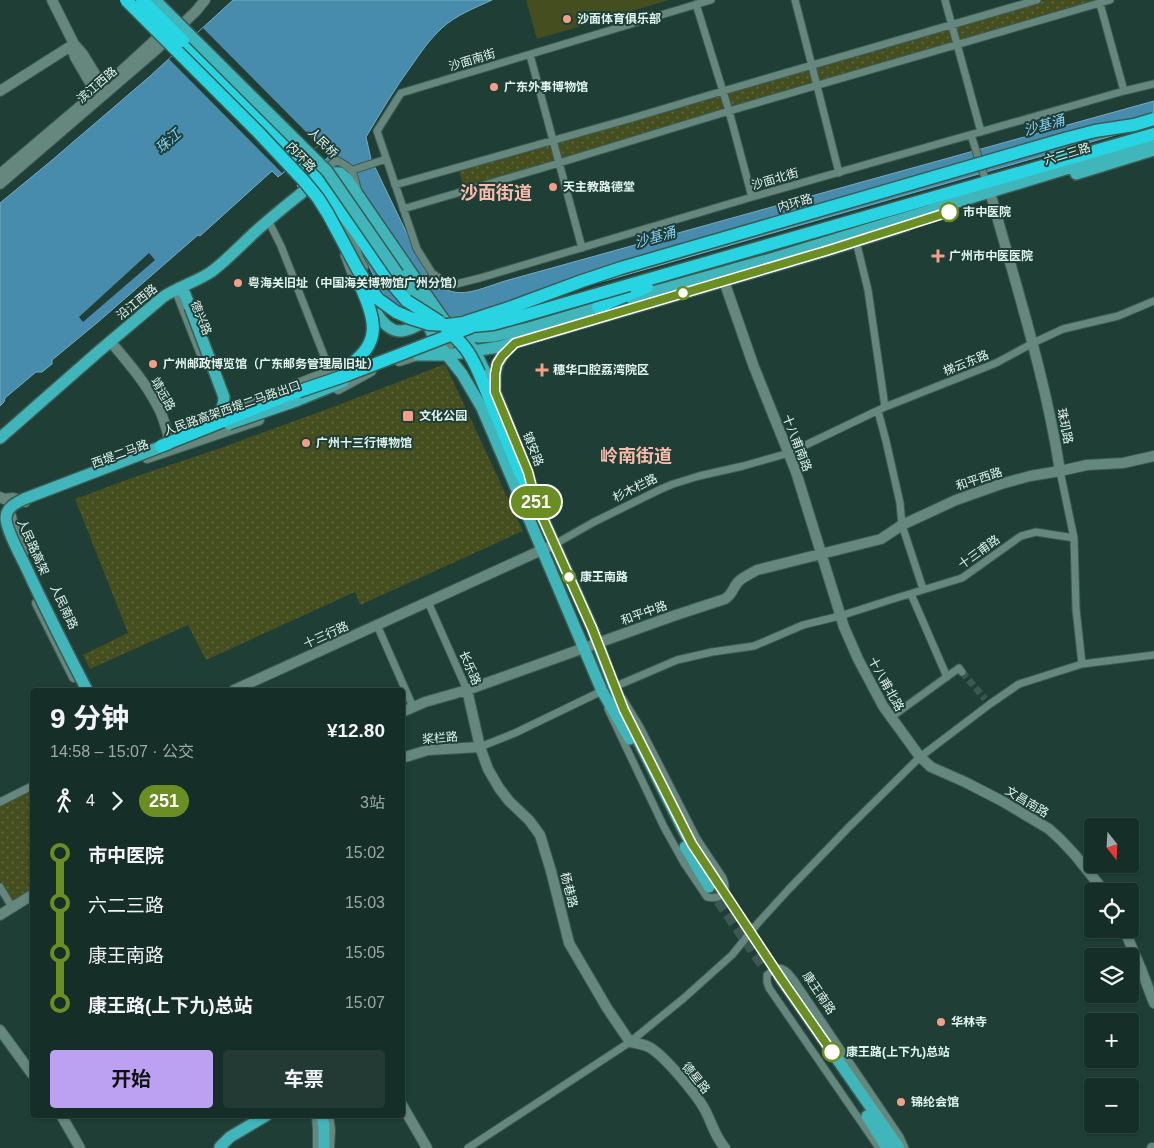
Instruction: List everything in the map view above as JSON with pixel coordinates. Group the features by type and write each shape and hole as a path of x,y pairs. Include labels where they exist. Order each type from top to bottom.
{"highway":[{"name":"内环路","path":"126,0 294,169 318,198 373,293 396,312 422,322 438,325 463,322 638,263 1068,138 1154,119"},
{"name":"内环路","path":"142,0 297,157 317,180 357,233 388,279 407,301 443,324 466,327 502,322 789,239"},
{"path":"598,307 644,288 789,239 1154,134"},
{"path":"335,227 368,304 373,323 368,347 361,357 344,368"},
{"path":"165,442 484,322 563,288"},
{"path":"407,301 461,342 471,356 519,470 536,503"}],"main road":[{"name":"人民桥","path":"155,0 327,171 422,311 436,316"},
{"name":"人民桥","path":"163,0 330,169 424,306 436,316"},
{"name":"六二三路","path":"418,355 445,350 475,351 499,348 515,343 533,332 598,307 774,258 1154,142"},
{"name":"六二三路","path":"436,316 463,332 479,337 533,332 724,281 1154,150"},
{"path":"317,180 335,172 343,175 363,201 436,316 431,333 462,374 487,418 602,690 692,861 713,884 630,724 598,643 555,544"},
{"name":"沿江西路","path":"1,438 110,341 164,298 215,269 268,220 317,180"},
{"path":"179,288 185,294 224,397 221,412 204,426"},
{"path":"377,314 387,326 399,331 412,329 436,316"},
{"name":"镇安路","path":"436,316 475,351 495,392 528,472 536,503 555,544"},
{"path":"165,442 235,411 344,368 420,342 437,340 448,342 458,347 479,373"},
{"path":"495,392 497,364 515,343"},
{"path":"418,355 446,362 462,374"},
{"name":"人民路高架西堤二马路出口","path":"165,442 252,417 367,372"},
{"name":"人民路高架","path":"86,688 57,634 14,543 6,523 7,513 12,505 24,499 165,442"},
{"name":"康王南路","path":"887,1148 777,979 899,1148"},
{"path":"219,1148 230,1137 262,1118"},
{"path":"322,1118 324,1148"}],"street":[{"path":"52,0 74,44 82,53 101,92"},
{"name":"滨江西路","path":"0,184 200,0"},
{"name":"滨江西路","path":"0,174 157,49 205,0"},
{"name":"沙面南街","path":"416,249 385,160 377,131 401,93 710,0"},
{"path":"794,0 839,173"},
{"path":"945,0 981,132"},
{"path":"395,185 629,120 1037,0"},
{"path":"403,210 816,85 1100,1 1110,0"},
{"path":"1100,1 1124,91"},
{"path":"696,4 729,111 752,197"},
{"path":"0,91 74,44"},
{"path":"530,55 582,248"},
{"name":"沙面北街","path":"416,249 432,274 442,280 456,284 752,197 1154,84"},
{"path":"971,135 984,174"},
{"path":"317,180 336,160 353,170 357,189 363,201"},
{"path":"353,170 385,160"},
{"path":"298,196 312,193 320,196 328,203 350,236 359,260 364,286 377,314"},
{"path":"298,196 311,197 324,212 344,256 367,317 369,327 363,348 344,368"},
{"name":"珠玑路","path":"992,199 1033,343 1052,424 1074,538 1076,609 1082,664"},
{"path":"268,220 281,246 330,371"},
{"path":"856,241 868,290 885,407"},
{"name":"十八甫南路","path":"724,281 754,367 804,495 840,616"},
{"name":"德兴路","path":"179,288 179,296 224,413"},
{"name":"梯云东路","path":"789,453 885,407 996,363 1063,329 1118,316 1154,301"},
{"name":"西堤二马路","path":"20,500 165,442 224,413 330,371 344,368 362,358 374,346 378,333 377,314"},
{"path":"436,316 451,332 452,340 445,350"},
{"name":"靖远路","path":"110,341 140,379 157,405 165,442"},
{"name":"西堤二马路","path":"20,500 245,424 329,393 354,381 367,372 418,355"},
{"path":"203,438 241,416 321,386 367,372"},
{"path":"878,411 900,503 902,525 923,589"},
{"path":"224,413 241,416"},
{"name":"杉木栏路","path":"555,544 594,522 673,484 789,453"},
{"name":"和平西路","path":"821,553 880,539 902,525 961,498 1030,476 1087,465 1123,463 1154,456"},
{"path":"0,497 20,500"},
{"name":"人民南路","path":"20,500 11,516 15,532 61,630 92,688"},
{"name":"人民南路","path":"1,524 53,637 80,688"},
{"name":"十三甫路","path":"614,687 677,660 712,652 754,646 795,627 840,616 962,578 1021,536 1036,532 1074,538"},
{"path":"428,602 555,544"},
{"name":"和平中路","path":"405,711 425,702 467,690 725,599 731,595 738,582 757,570 821,553"},
{"path":"911,594 947,677"},
{"name":"十三行路","path":"239,688 428,602"},
{"name":"长乐路","path":"428,602 467,690 480,747"},
{"name":"十八甫北路","path":"840,616 875,693 890,718 920,757"},
{"path":"377,625 405,688"},
{"path":"468,1148 630,1042 684,998 732,955 789,889 920,757 987,702 1019,684 1082,664 1154,655"},
{"path":"890,718 947,677 961,670"},
{"path":"480,747 500,740 602,690 613,722 674,846 704,894 711,898 720,896 725,890 726,885 723,878 693,831 634,716 614,687"},
{"path":"405,689 413,707"},
{"name":"桨栏路","path":"405,757 428,750 480,747"},
{"name":"杨巷路","path":"480,747 498,788 529,820 540,835 569,943 607,1008 630,1042"},
{"name":"文昌南路","path":"920,757 931,767 1002,801 1049,829 1075,855 1098,883"},
{"path":"0,802 30,787"},
{"path":"0,887 12,907"},
{"path":"0,915 30,896"},
{"path":"1128,938 1154,1003"},
{"name":"康王南路","path":"879,1148 769,988 767,975 776,968 784,969 794,980 900,1137 905,1148"},
{"path":"0,1030 30,1071"},
{"name":"德星路","path":"630,1042 651,1048 672,1069 698,1099 716,1135 725,1148"},
{"path":"405,1110 427,1148"},
{"path":"63,1118 80,1148"},
{"path":"219,1148 269,1118"},
{"path":"316,1118 318,1148"},
{"path":"328,1118 329,1148"}],"green space":[{"name":"沙面体育俱乐部","path":"526,0 669,0 537,39"},
{"path":"1045,0 1096,0 1097,3 958,41 954,27"},
{"path":"951,29 955,42 819,83 815,68"},
{"path":"809,69 814,85 731,108 725,92"},
{"path":"721,94 726,109 561,161 556,143"},
{"path":"551,144 556,162 464,189 459,170"},
{"name":"文化公园","path":"445,364 523,531 360,605 355,592 206,660 188,625 90,669 83,655 128,633 75,499 218,449"},
{"path":"30,791 30,891 13,901 0,881 0,805"}],"water":[{"name":"珠江","path":"233,0 492,0 453,19 442,28 422,50 388,100 366,137 371,159 428,277 447,290 456,292 474,291 1154,101 1154,124 608,280 475,314 411,323 396,315 350,229 328,197 298,187 297,185 334,152 333,145 329,141 324,141 278,177 272,171 200,236 198,235 52,360 52,364 42,372 36,372 5,398 0,406 0,203 149,77"}],"pier":[{"path":"203,28 319,145 282,173 169,59"},
{"path":"149,253 155,260 83,322 79,317"}],"tunnel":[{"path":"962,672 985,699"},
{"path":"716,882 780,977"},
{"path":"709,887 762,964"}],"bus line":[{"name":"251","path":"832,1052 708,870 680,823 630,724 598,643 536,503 528,472 495,392 495,374 499,359 515,343 829,250 949,212"}],"place":[{"name":"沙面体育俱乐部","path":"567,19"},
{"name":"广东外事博物馆","path":"494,87"},
{"name":"天主教路德堂","path":"553,187"},
{"name":"市中医院","path":"949,212"},
{"name":"广州市中医医院","path":"938,256"},
{"name":"粤海关旧址（中国海关博物馆广州分馆）","path":"238,283"},
{"name":"广州邮政博览馆（广东邮务管理局旧址）","path":"153,364"},
{"name":"穗华口腔荔湾院区","path":"542,370"},
{"name":"文化公园","path":"408,416"},
{"name":"广州十三行博物馆","path":"306,443"},
{"name":"康王南路","path":"569,577"},
{"name":"华林寺","path":"941,1022"},
{"name":"康王路(上下九)总站","path":"832,1052"},
{"name":"锦纶会馆","path":"901,1102"}],"district":[{"name":"沙面街道","path":"496,193"},
{"name":"岭南街道","path":"636,456"}],"water label":[{"name":"沙基涌","path":"1044,125"},
{"name":"沙基涌","path":"655,237"}]}
